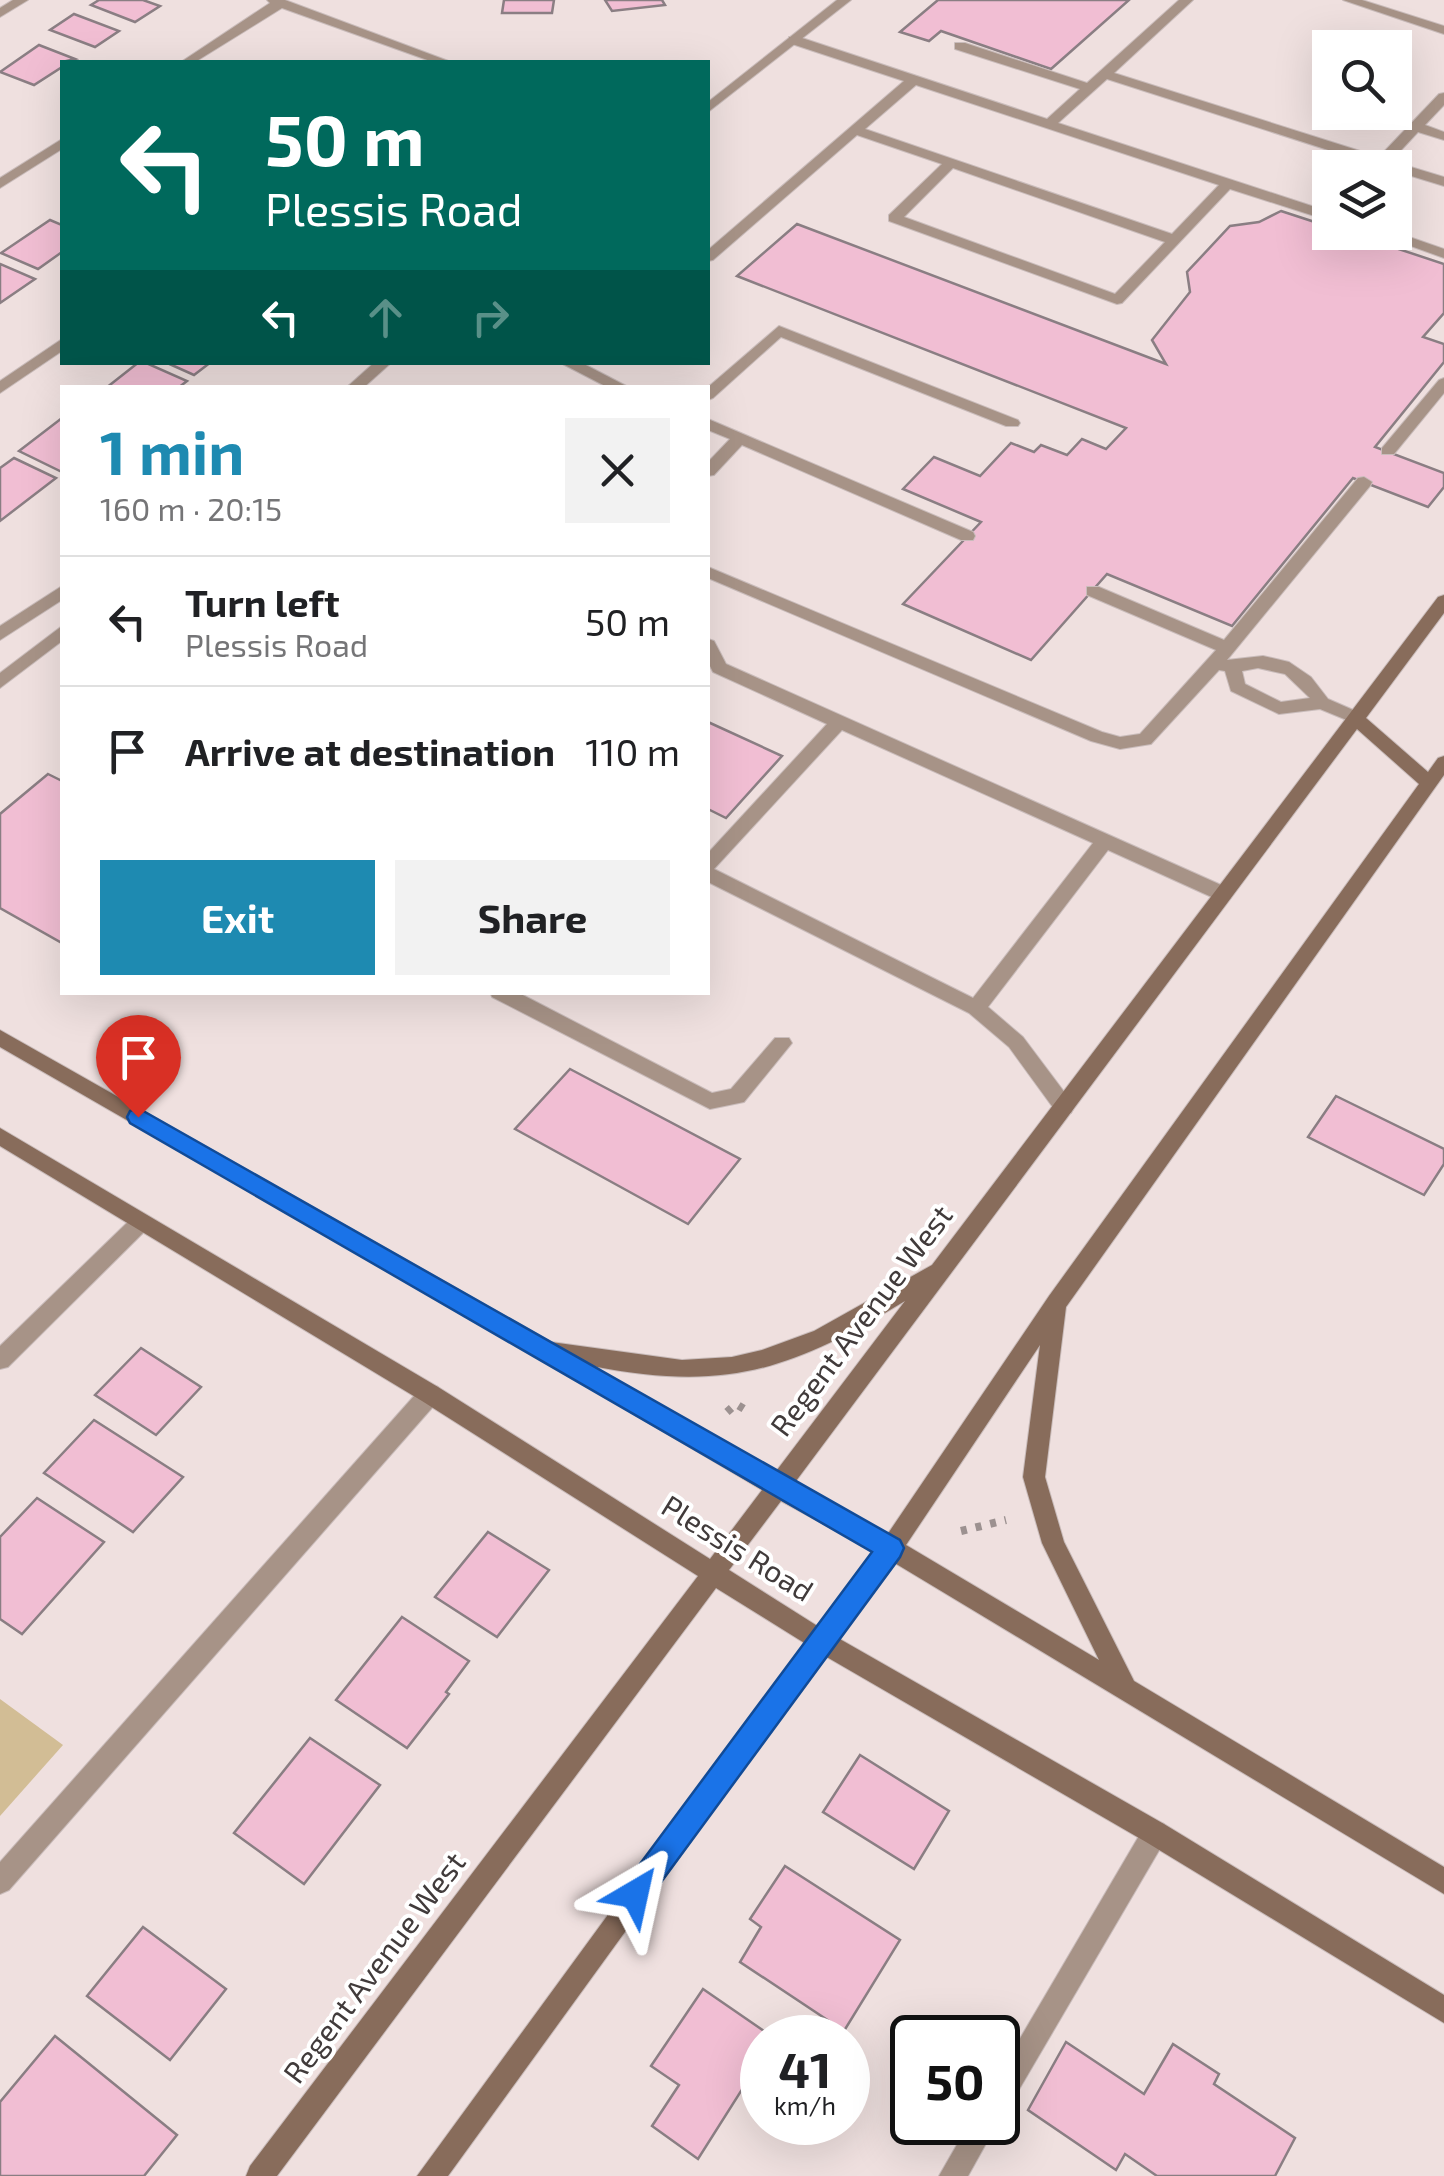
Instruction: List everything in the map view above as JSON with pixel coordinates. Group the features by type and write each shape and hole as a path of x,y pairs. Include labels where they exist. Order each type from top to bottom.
{"main road":[{"name":"Regent Avenue West","path":"260,2176 1444,602"},
{"path":"1354,717 1429,783"},
{"path":"431,2176 890,1548 1056,1302 1444,762"},
{"path":"0,1038 890,1548 1444,1881"},
{"name":"Plessis Road","path":"0,1136 430,1394 714,1569 821,1640 1155,1833 1444,2010"},
{"path":"538,1347 646,1366 700,1370 754,1363 838,1332 945,1267"},
{"path":"1056,1302 1034,1477 1053,1544 1126,1690"}],"street":[{"path":"0,13 22,0"},
{"path":"710,106 844,0"},
{"path":"1048,124 1187,0"},
{"path":"1348,0 1444,30"},
{"path":"191,60 277,1 439,60"},
{"path":"794,40 1312,210"},
{"path":"960,46 1089,88"},
{"path":"1105,74 1344,150"},
{"path":"710,255 913,80"},
{"path":"1393,150 1416,126 1436,116 1444,97"},
{"path":"1416,126 1444,136"},
{"path":"855,130 1175,240"},
{"path":"0,184 60,144"},
{"path":"951,163 894,218 1117,300 1228,183"},
{"path":"1412,172 1444,182"},
{"path":"1412,243 1444,254"},
{"path":"710,393 779,330 1012,424"},
{"path":"0,388 60,345"},
{"path":"357,385 381,365"},
{"path":"578,365 618,385"},
{"path":"1388,452 1444,383"},
{"path":"710,425 968,536"},
{"path":"710,469 740,438"},
{"path":"710,573 1097,737 1120,743 1145,740 1225,660 1364,482"},
{"path":"1092,591 1225,660 1264,662 1304,676 1322,703"},
{"path":"0,634 60,593"},
{"path":"0,682 60,634"},
{"path":"710,649 719,668 1222,894"},
{"path":"1225,660 1237,687 1279,708 1322,703 1354,717"},
{"path":"710,862 838,722"},
{"path":"976,1008 1104,841"},
{"path":"710,875 976,1008 1016,1042 1064,1107"},
{"path":"505,995 710,1101 736,1096 782,1043"},
{"path":"0,1360 140,1223"},
{"path":"0,1880 430,1394"},
{"path":"1020,2063 1155,1833"},
{"path":"954,2176 972,2145"}],"path":[{"path":"728,1412 736,1404 749,1412"},
{"path":"946,1524 960,1531 1006,1520"},
{"path":"956,1540 960,1531"}],"shaded area":[{"path":"0,1699 63,1745 0,1816"}],"building":[{"path":"99,0 143,0 160,6 135,22 91,5"},
{"path":"504,0 554,0 552,13 502,13"},
{"path":"605,0 662,0 665,5 612,11"},
{"path":"938,0 1129,0 1051,69 941,31 929,41 900,32"},
{"path":"74,14 119,31 95,47 50,30"},
{"path":"39,45 75,59 60,60 60,68 34,85 0,72"},
{"path":"1281,211 1312,221 1312,250 1402,250 1444,264 1444,313 1423,337 1444,344 1444,362 1375,447 1444,473 1444,487 1428,507 1353,478 1232,626 1107,574 1031,660 903,604 981,522 903,489 934,457 980,476 1011,443 1034,452 1041,445 1067,455 1082,439 1106,449 1126,428 737,276 797,224 1166,364 1152,340 1190,292 1187,272 1230,226 1259,222"},
{"path":"50,220 60,224 60,253 38,269 1,253"},
{"path":"0,264 35,279 0,303"},
{"path":"135,365 151,365 187,381 182,385 110,385"},
{"path":"172,365 207,365 194,375"},
{"path":"60,420 60,471 19,451"},
{"path":"14,458 56,478 0,521 0,468"},
{"path":"710,723 782,756 726,818 710,810"},
{"path":"48,774 60,780 60,942 0,908 0,814"},
{"path":"570,1069 740,1159 688,1224 515,1129"},
{"path":"1336,1096 1444,1149 1444,1164 1424,1195 1308,1137"},
{"path":"141,1348 201,1387 156,1435 95,1395"},
{"path":"94,1420 183,1477 133,1532 44,1473"},
{"path":"37,1498 104,1542 22,1634 0,1619 0,1537"},
{"path":"488,1532 549,1570 497,1637 435,1597"},
{"path":"402,1617 469,1661 407,1748 336,1700"},
{"path":"310,1738 380,1785 304,1884 234,1833"},
{"path":"860,1755 949,1811 914,1869 823,1812"},
{"path":"785,1866 900,1940 854,2015 820,2015 740,1962 761,1927 750,1919"},
{"path":"143,1927 226,1989 170,2060 87,1996"},
{"path":"703,1989 741,2015 740,2093 698,2159 652,2126 679,2085 651,2066"},
{"path":"55,2036 177,2135 144,2176 0,2176 0,2102"},
{"path":"1066,2042 1144,2094 1173,2044 1219,2074 1214,2084 1295,2138 1275,2176 1157,2176 1125,2154 1116,2170 1028,2110"}],"route":[{"path":"138,1117 890,1548 635,1894"}]}
